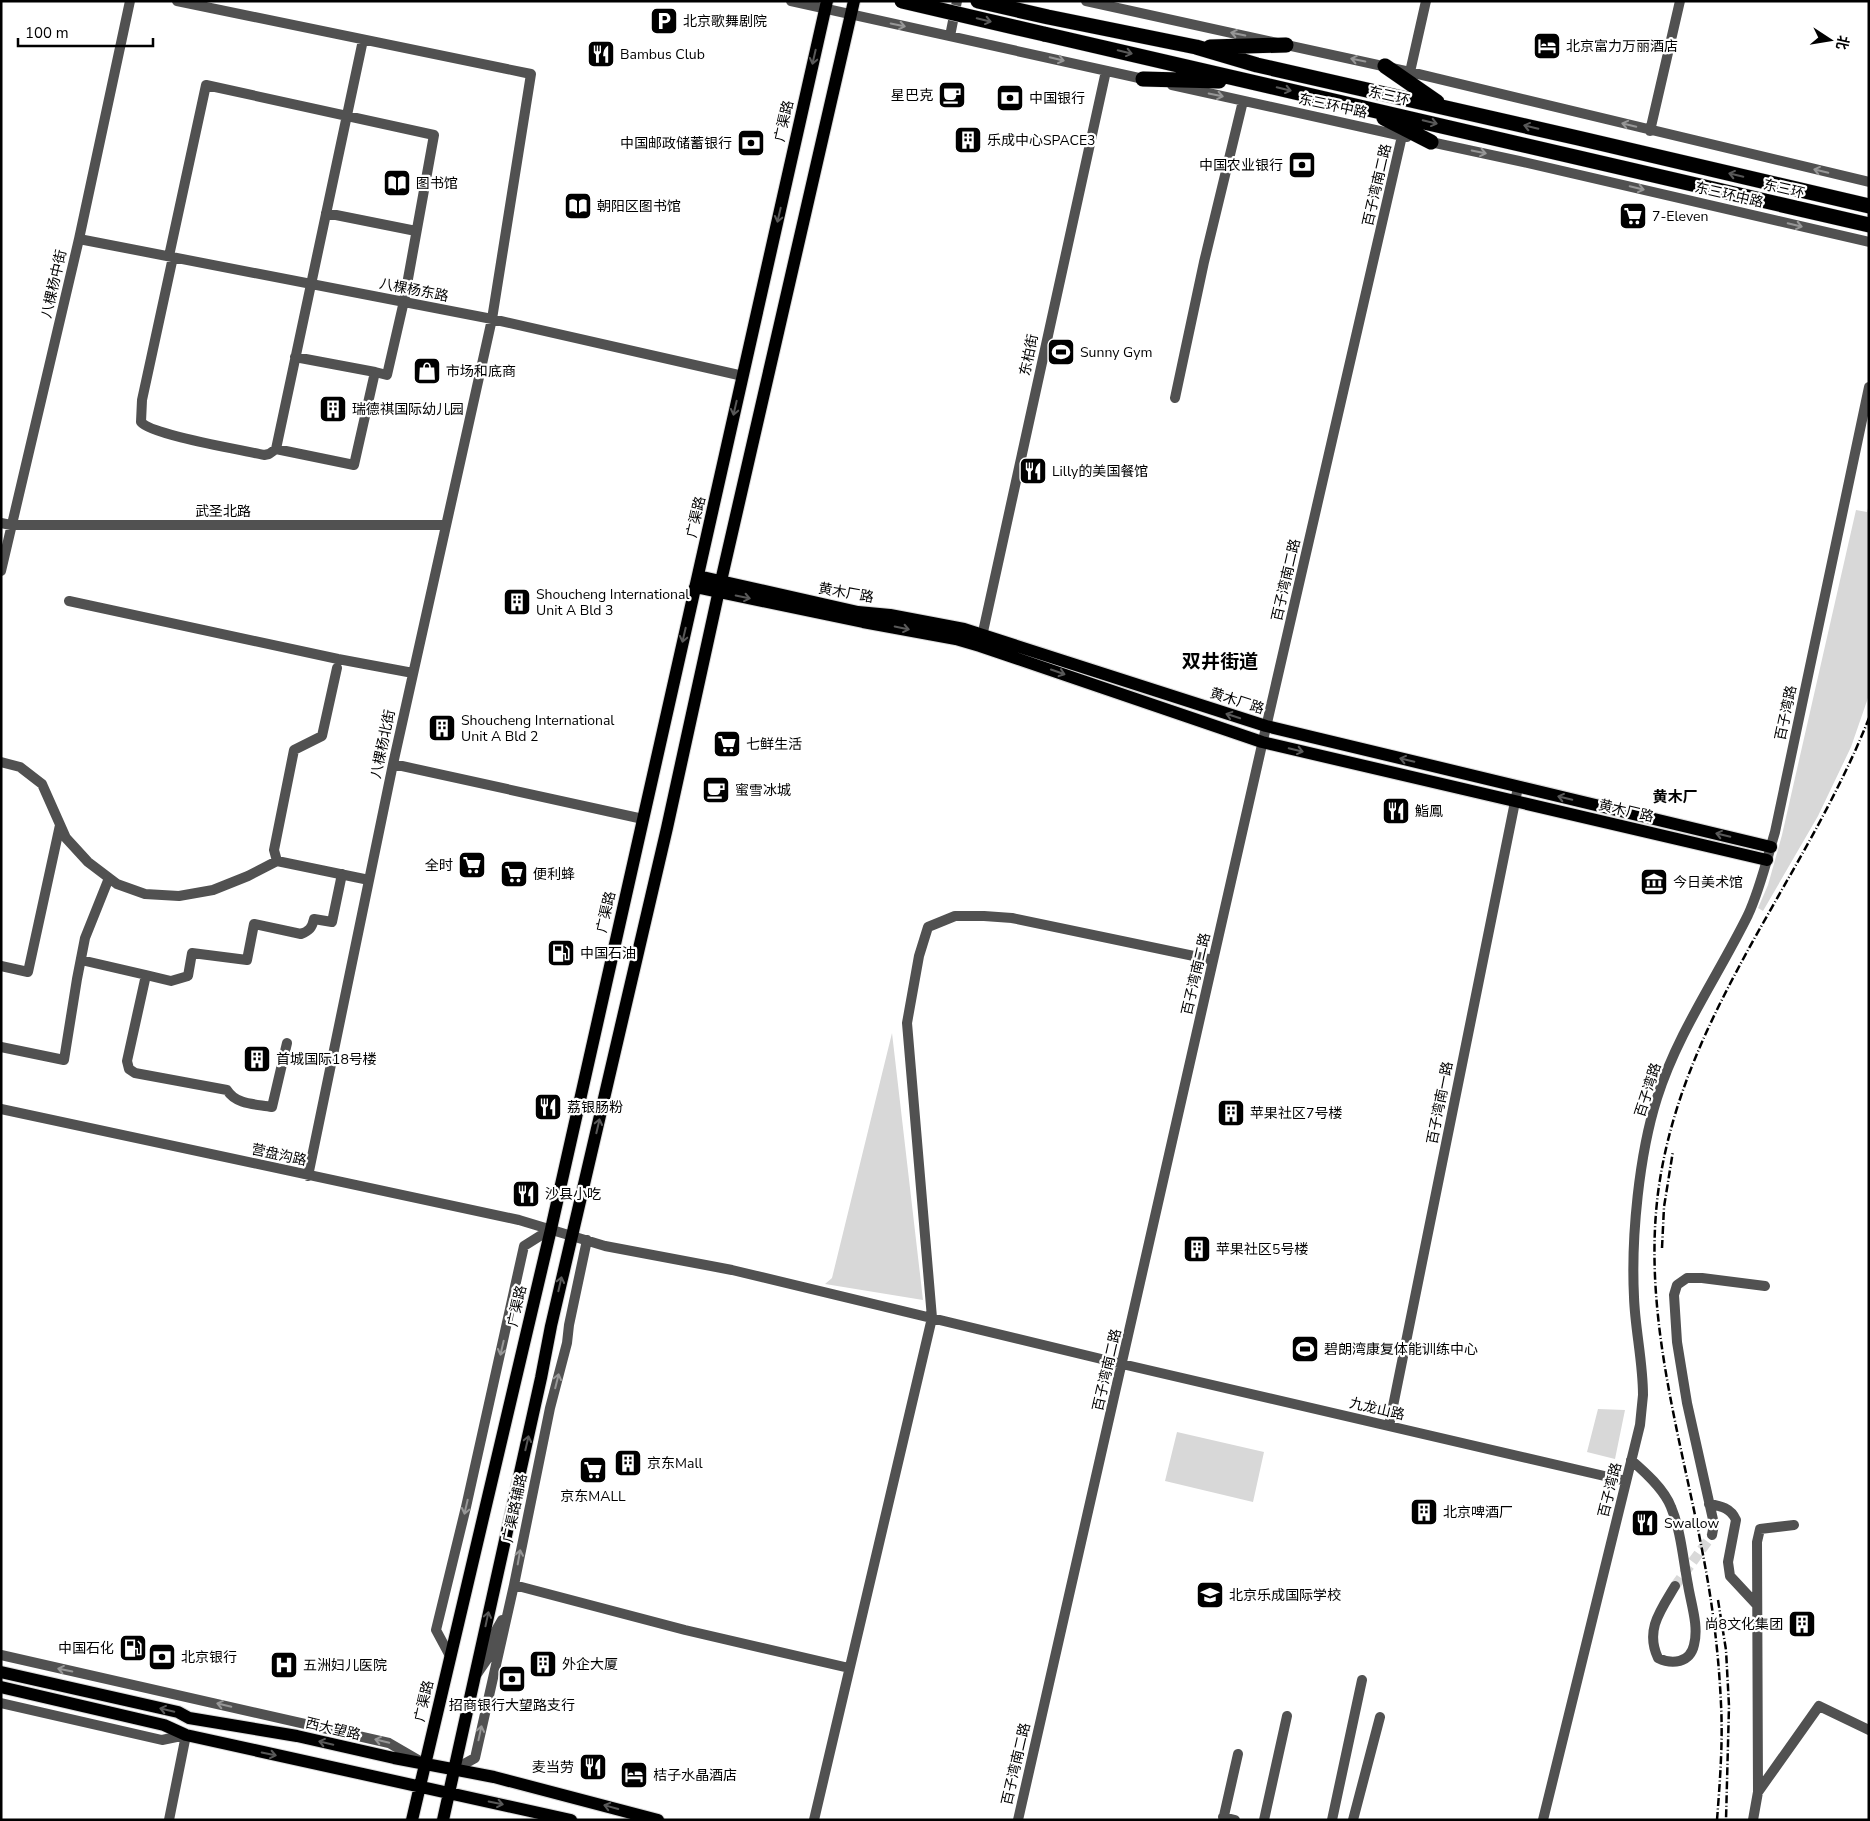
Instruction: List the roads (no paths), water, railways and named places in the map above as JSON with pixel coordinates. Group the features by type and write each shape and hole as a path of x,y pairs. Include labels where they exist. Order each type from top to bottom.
{"highway":[{"name":"东三环","path":"902,1 1869,225"},
{"name":"东三环","path":"978,1 1196,47 1257,65 1869,206"},
{"path":"1196,47 1286,45"},
{"path":"1385,66 1444,107"},
{"path":"1143,79 1252,82"},
{"path":"1365,108 1431,142"}],"main road":[{"path":"443,1820 551,1326 668,828 719,587 854,1"},
{"name":"广渠路","path":"412,1820 551,1229 826,5"},
{"name":"黄木厂路","path":"696,582 863,622 981,640 1266,726 1771,847"},
{"name":"黄木厂路","path":"981,640 1262,742 1767,860"},
{"name":"西大望路","path":"1,1672 178,1712 189,1718 297,1736 494,1777 658,1820"},
{"path":"1,1687 164,1724 186,1735 571,1820"}],"street":[{"name":"八棵杨中街","path":"1,571 6,524 79,239 130,1"},
{"path":"177,1 363,40 347,116 326,213 310,284 276,449 269,454 264,454 172,435 144,427 141,422 142,400 206,86 347,116 434,135 404,301 387,375 295,357"},
{"name":"东三环中路","path":"791,1 826,5 851,14 1519,161 1869,242"},
{"path":"851,14 859,1"},
{"path":"950,36 958,1"},
{"path":"1086,1 1385,66 1869,182"},
{"path":"1410,72 1426,1"},
{"path":"1650,130 1680,1"},
{"name":"八棵杨北街","path":"308,1176 393,764 492,319 531,74 363,40"},
{"name":"东柏街","path":"981,640 1106,70"},
{"path":"1175,398 1204,262 1243,101"},
{"name":"百子湾南二路","path":"1018,1820 1262,742 1402,136"},
{"path":"326,213 416,231"},
{"name":"八棵杨东路","path":"79,239 492,319 743,376"},
{"path":"276,449 354,465 375,372"},
{"name":"百子湾路","path":"1543,1820 1640,1425 1643,1394 1634,1297 1634,1250 1638,1198 1647,1142 1657,1098 1690,1019 1749,913 1771,847 1869,387"},
{"name":"武圣北路","path":"6,524 445,525"},
{"path":"69,601 338,659 413,673"},
{"path":"277,861 274,850 294,750 322,736 337,668"},
{"path":"1,762 20,767 42,784 66,838 108,882 145,894 179,896 213,890 248,876 277,861 369,880"},
{"path":"393,764 643,819"},
{"name":"百子湾南一路","path":"1389,1426 1518,786"},
{"path":"1,966 28,972 60,825"},
{"path":"81,960 171,981 188,976 192,953 247,960 254,924 301,934 308,931 314,919 332,922 342,874"},
{"path":"100,920 108,882"},
{"path":"1,1047 64,1060 86,938 108,882"},
{"path":"814,1820 848,1668 932,1318 907,1023 919,956 928,927 955,916 1012,918 1213,960"},
{"path":"146,975 127,1061 129,1069 135,1072 227,1090 238,1101 272,1107 287,1042"},
{"name":"营盘沟路","path":"1,1108 308,1176 519,1220 605,1246 732,1270 932,1318"},
{"path":"450,1656 436,1630 466,1507 524,1246 551,1229"},
{"name":"广渠路辅路","path":"455,1769 475,1758 588,1240"},
{"path":"1712,1535 1714,1524 1687,1403 1677,1342 1674,1295 1678,1285 1687,1278 1702,1278 1765,1286"},
{"name":"九龙山路","path":"932,1318 1626,1481"},
{"path":"1631,1460 1647,1474 1670,1504 1678,1527 1696,1629 1694,1646 1688,1657 1679,1662 1666,1662 1658,1658 1652,1645 1653,1632 1657,1616 1675,1586"},
{"path":"1709,1504 1725,1508 1733,1514 1736,1520 1728,1562 1730,1576 1757,1605"},
{"path":"1753,1820 1758,1792 1757,1542 1760,1529 1794,1526"},
{"path":"514,1584 684,1630 848,1668"},
{"path":"475,1677 488,1658 494,1634 507,1611"},
{"path":"1,1655 390,1743 425,1764"},
{"path":"1332,1820 1362,1680"},
{"path":"1,1703 162,1740 186,1735 168,1820"},
{"path":"1758,1792 1819,1706 1869,1730"},
{"path":"1264,1820 1287,1716"},
{"path":"1353,1820 1380,1717"},
{"path":"1235,1820 1223,1818 1238,1754"}],"tunnel":[{"path":"1675,1586 1712,1535"}],"railway":[{"path":"1717,1820 1722,1733 1717,1654 1706,1571 1677,1431 1660,1336 1656,1289 1655,1241 1658,1193 1671,1128 1692,1067 1718,1008 1843,778 1869,718"},
{"path":"1662,1248 1664,1207 1673,1151"},
{"path":"1718,1600 1726,1650 1729,1706 1726,1820"}],"place":[{"name":"北京歌舞剧院","path":"664,21"},
{"name":"北京富力万丽酒店","path":"1547,46"},
{"name":"Bambus Club","path":"601,54"},
{"name":"星巴克","path":"952,95"},
{"name":"中国银行","path":"1010,98"},
{"name":"乐成中心SPACE3","path":"968,140"},
{"name":"中国邮政储蓄银行","path":"751,143"},
{"name":"中国农业银行","path":"1302,165"},
{"name":"图书馆","path":"397,183"},
{"name":"朝阳区图书馆","path":"578,206"},
{"name":"7-Eleven","path":"1633,216"},
{"name":"Sunny Gym","path":"1061,352"},
{"name":"市场和底商","path":"427,371"},
{"name":"瑞德祺国际幼儿园","path":"333,409"},
{"name":"Lilly的美国餐馆","path":"1033,471"},
{"name":"Shoucheng International Unit A Bld 3","path":"517,602"},
{"name":"Shoucheng International Unit A Bld 2","path":"442,728"},
{"name":"七鲜生活","path":"727,744"},
{"name":"蜜雪冰城","path":"716,790"},
{"name":"鮨鳳","path":"1396,811"},
{"name":"全时","path":"472,865"},
{"name":"便利蜂","path":"514,874"},
{"name":"今日美术馆","path":"1654,882"},
{"name":"中国石油","path":"561,953"},
{"name":"首城国际18号楼","path":"257,1059"},
{"name":"荔银肠粉","path":"548,1107"},
{"name":"苹果社区7号楼","path":"1231,1113"},
{"name":"沙县小吃","path":"526,1194"},
{"name":"苹果社区5号楼","path":"1197,1249"},
{"name":"碧朗湾康复体能训练中心","path":"1305,1349"},
{"name":"京东Mall","path":"628,1463"},
{"name":"京东MALL","path":"593,1470"},
{"name":"北京啤酒厂","path":"1424,1512"},
{"name":"Swallow","path":"1645,1523"},
{"name":"北京乐成国际学校","path":"1210,1595"},
{"name":"尚8文化集团","path":"1802,1624"},
{"name":"中国石化","path":"133,1648"},
{"name":"北京银行","path":"162,1657"},
{"name":"外企大厦","path":"543,1664"},
{"name":"五洲妇儿医院","path":"284,1665"},
{"name":"招商银行大望路支行","path":"512,1679"},
{"name":"麦当劳","path":"593,1767"},
{"name":"桔子水晶酒店","path":"634,1775"}],"district":[{"name":"双井街道","path":"1220,662"},
{"name":"黄木厂","path":"1675,797"}]}
